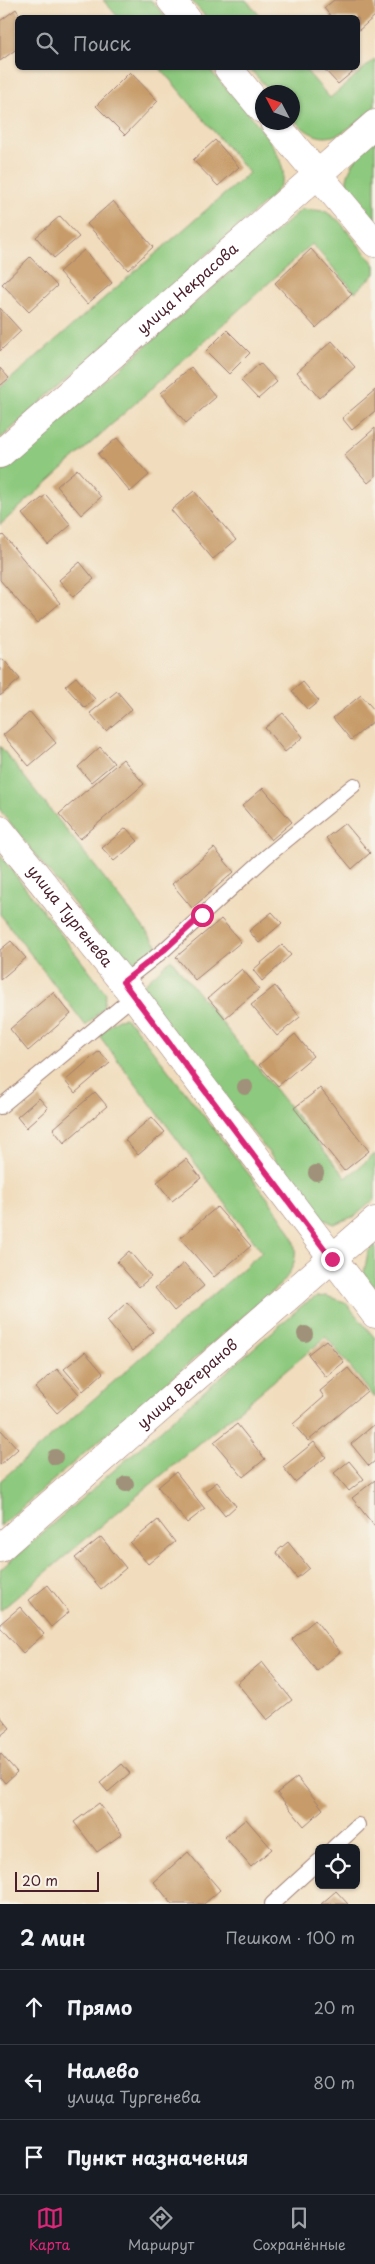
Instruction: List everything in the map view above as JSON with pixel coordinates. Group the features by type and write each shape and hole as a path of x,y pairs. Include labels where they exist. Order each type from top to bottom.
{"street":[{"path":"171,0 184,15"},
{"path":"230,70 255,101"},
{"name":"улица Некрасова","path":"0,454 375,124"},
{"path":"281,130 375,243"},
{"name":"улица Тургенева","path":"0,830 129,989 375,1314"},
{"name":"улица Ветеранов","path":"0,1548 375,1221"}],"lane":[{"path":"0,1107 129,989 164,950 266,857 354,786"},
{"path":"337,1844 358,1825"},
{"path":"272,1904 315,1865"}],"green space":[{"path":"103,0 151,0 164,15 116,15"},
{"path":"191,0 246,0 259,15 204,15"},
{"path":"375,59 375,107 344,131 325,137 315,135 300,125 300,85 265,85 251,70 306,70 330,98"},
{"path":"162,70 210,70 255,121 255,130 262,130 272,145 283,171 282,182 278,189 0,439 0,388 249,173"},
{"path":"375,139 375,225 352,199 347,187 347,179 349,171 358,156"},
{"path":"302,209 325,211 339,221 375,265 375,274 355,292 312,244 0,525 0,474"},
{"path":"0,746 158,946 130,966 121,963 0,810"},
{"path":"0,855 106,993 103,1008 86,1026 0,914"},
{"path":"171,959 346,1178 375,1154 375,1199 355,1216 334,1224 319,1217 145,995 143,985"},
{"path":"125,1018 133,1025 269,1200 289,1231 295,1251 294,1261 290,1272 281,1284 0,1526 0,1481 262,1252 98,1034 118,1019"},
{"path":"375,1244 375,1289 364,1273 368,1252"},
{"path":"326,1296 345,1302 375,1338 375,1398 326,1337 0,1611 0,1570 304,1304 316,1297"}],"building":[{"path":"334,0 375,0 375,16 360,29 360,15 330,15 324,8"},
{"path":"16,9 20,15 15,15 15,50 0,61 0,21"},
{"path":"325,70 355,70 338,84"},
{"path":"130,72 158,101 125,135 96,106"},
{"path":"215,140 239,167 218,186 193,160"},
{"path":"113,201 153,247 128,270 87,224"},
{"path":"60,216 79,237 54,258 36,237"},
{"path":"311,249 352,294 316,328 275,283"},
{"path":"84,250 112,283 87,304 59,272"},
{"path":"30,257 57,286 29,312 2,284"},
{"path":"0,308 21,331 0,351"},
{"path":"227,330 250,353 229,374 206,351"},
{"path":"332,341 355,367 319,398 297,372"},
{"path":"260,363 277,382 258,399 241,381"},
{"path":"191,367 216,397 186,423 161,393"},
{"path":"0,368 9,378 0,386"},
{"path":"375,390 375,411 352,430 342,418"},
{"path":"375,428 375,477 368,483 344,455"},
{"path":"117,438 149,475 130,492 98,454"},
{"path":"77,469 101,497 81,515 57,486"},
{"path":"194,491 236,540 213,559 171,510"},
{"path":"46,495 71,525 48,545 22,514"},
{"path":"3,535 60,603 37,623 0,580 0,538"},
{"path":"80,562 94,579 73,597 59,580"},
{"path":"3,659 20,679 0,696 0,661"},
{"path":"76,677 95,699 85,708 65,686"},
{"path":"303,682 319,701 308,710 292,691"},
{"path":"117,691 132,709 106,731 90,713"},
{"path":"361,695 375,711 375,720 351,740 333,718"},
{"path":"30,712 56,743 29,766 3,735"},
{"path":"283,713 303,737 285,752 265,728"},
{"path":"100,747 114,763 91,782 78,767"},
{"path":"123,759 144,784 80,839 59,814"},
{"path":"263,788 292,822 271,840 242,806"},
{"path":"345,823 370,853 352,869 326,838"},
{"path":"126,828 138,841 114,861 102,848"},
{"path":"214,848 234,872 192,908 172,884"},
{"path":"272,912 282,923 259,943 249,931"},
{"path":"221,919 241,942 195,980 176,957"},
{"path":"11,941 26,958 0,980 0,950"},
{"path":"282,945 291,955 262,981 253,970"},
{"path":"242,969 259,989 225,1018 208,998"},
{"path":"275,986 300,1017 277,1036 251,1005"},
{"path":"53,992 71,1014 28,1051 10,1029"},
{"path":"295,1034 313,1056 278,1086 259,1065"},
{"path":"99,1051 110,1063 75,1093 65,1081"},
{"path":"320,1088 369,1151 344,1171 294,1108"},
{"path":"95,1092 107,1106 64,1143 53,1129"},
{"path":"39,1098 48,1108 26,1128 17,1117"},
{"path":"152,1117 165,1132 138,1155 125,1140"},
{"path":"186,1159 201,1178 172,1201 157,1182"},
{"path":"217,1207 251,1246 214,1277 180,1238"},
{"path":"129,1251 151,1277 139,1287 117,1262"},
{"path":"184,1263 204,1286 174,1311 155,1288"},
{"path":"127,1302 153,1332 132,1351 107,1321"},
{"path":"326,1340 344,1362 326,1377 308,1354"},
{"path":"85,1352 103,1373 83,1391 64,1369"},
{"path":"348,1368 367,1391 308,1441 293,1424 324,1397 320,1391"},
{"path":"57,1369 79,1394 57,1413 35,1388"},
{"path":"237,1424 265,1459 243,1477 214,1442"},
{"path":"375,1424 375,1461 369,1466 351,1444"},
{"path":"0,1429 18,1449 0,1465"},
{"path":"314,1442 326,1457 295,1482 283,1467"},
{"path":"349,1461 364,1479 349,1491 334,1473"},
{"path":"176,1472 205,1509 187,1523 158,1487"},
{"path":"375,1480 375,1527 352,1498"},
{"path":"217,1482 236,1506 225,1516 205,1491"},
{"path":"158,1520 175,1542 148,1564 130,1543"},
{"path":"101,1537 126,1568 101,1589 75,1558"},
{"path":"288,1542 309,1568 297,1578 276,1552"},
{"path":"48,1585 69,1612 51,1627 29,1600"},
{"path":"20,1607 44,1634 23,1653 0,1627 0,1624"},
{"path":"315,1620 340,1652 317,1671 292,1639"},
{"path":"262,1662 292,1700 267,1720 237,1683"},
{"path":"0,1716 10,1728 0,1736"},
{"path":"0,1753 17,1772 5,1783 0,1777"},
{"path":"122,1764 130,1773 108,1792 100,1783"},
{"path":"297,1777 323,1809 304,1826 277,1793"},
{"path":"99,1803 122,1834 97,1852 74,1822"},
{"path":"246,1819 272,1849 251,1867 225,1837"},
{"path":"188,1852 220,1890 204,1904 172,1904 154,1882"},
{"path":"336,1891 348,1904 321,1904"}],"route":[{"path":"202,915 164,950 123,982 332,1259"}]}
